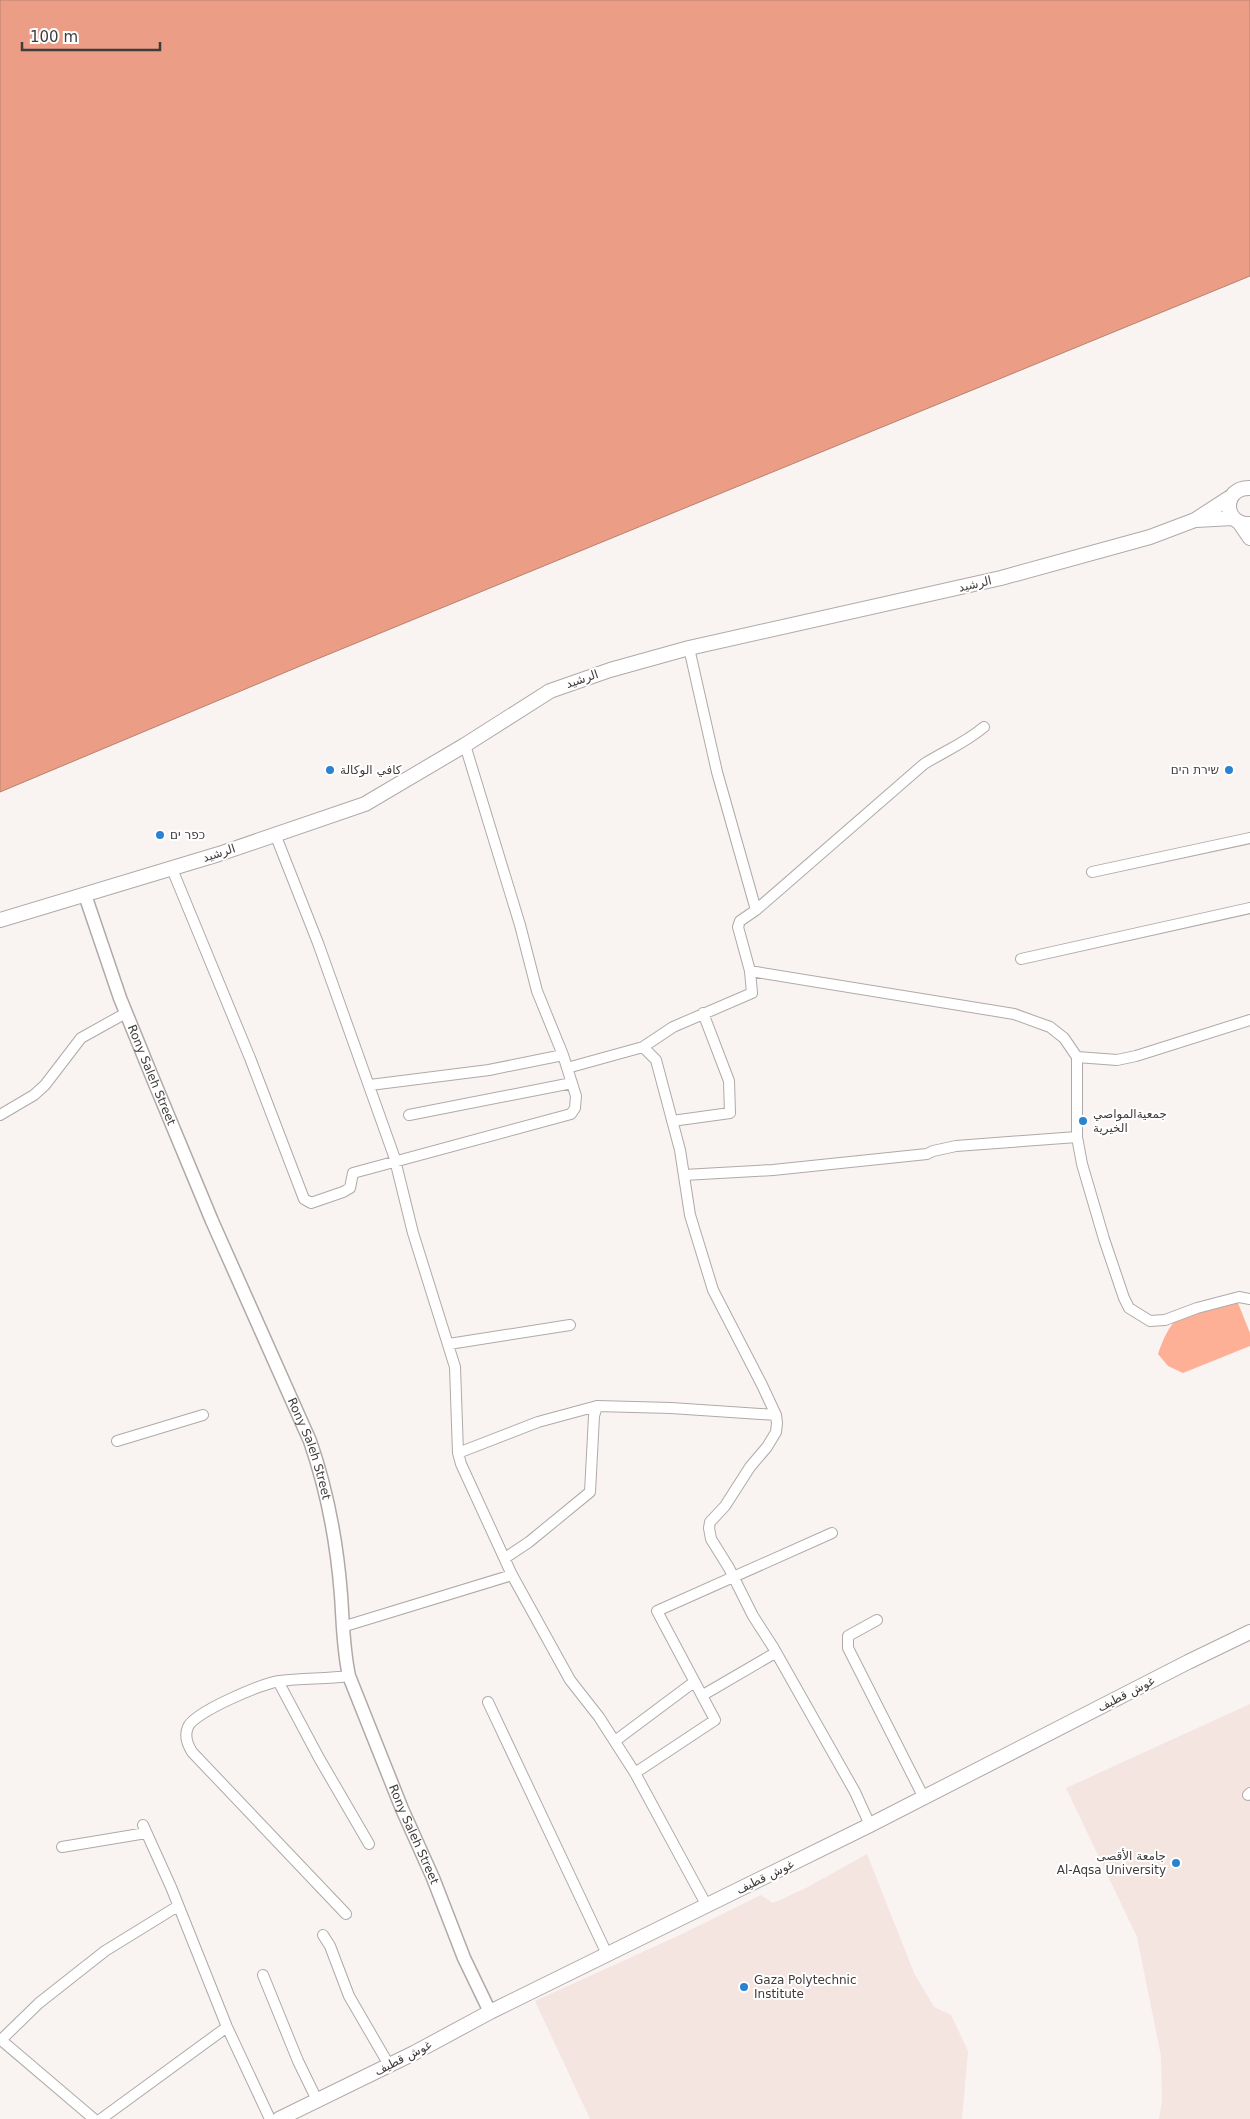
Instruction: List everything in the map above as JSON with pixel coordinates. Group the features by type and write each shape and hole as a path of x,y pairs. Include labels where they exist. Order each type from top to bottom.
{"main road":[{"name":"الرشيد","path":"0,920 172,868 365,804 465,745 550,691 610,670 689,648 1001,578 1150,537 1195,520 1241,488 1249,487"},
{"path":"1232,496 1229,508 1241,522 1250,538"},
{"name":"الرشيد","path":"1195,520 1241,522"},
{"name":"غوش قطيف","path":"279,2119 389,2065 490,2012 924,1798 1250,1632"}],"street":[{"path":"689,648 717,772 756,910"},
{"path":"567,1068 643,1047 673,1028 703,1013 752,994 750,971 738,927 740,921 756,910 924,764 968,741 984,727"},
{"path":"172,868 250,1058 304,1199 311,1203 343,1192 350,1188 353,1173 571,1114 575,1108 576,1096 563,1055 537,991 520,925 465,745"},
{"path":"275,834 318,943 385,1128 413,1232 449,1344 456,1374 458,1453 512,1575 570,1680 615,1741 635,1773 707,1906"},
{"path":"1092,872 1250,838"},
{"name":"Rony Saleh Street","path":"85,895 126,1013 212,1221 310,1441 320,1470 333,1531 341,1595 343,1653 349,1676 402,1810 433,1878 464,1958 490,2012"},
{"path":"1021,959 1250,908"},
{"path":"750,971 1014,1014 1050,1027 1064,1038 1077,1056 1077,1137 1082,1164 1124,1298 1129,1308 1150,1321 1165,1320 1197,1308 1239,1297 1250,1299"},
{"path":"0,1115 34,1095 45,1085 81,1038 126,1013"},
{"path":"672,1120 730,1113 729,1081 703,1013"},
{"path":"1077,1056 1117,1060 1136,1056 1250,1020"},
{"path":"643,1047 656,1060 672,1120 684,1175 690,1215 713,1290 776,1415 777,1424 773,1438 750,1467 725,1506 710,1522 711,1539 855,1792 870,1825"},
{"path":"370,1085 489,1070 563,1055"},
{"path":"409,1115 572,1083"},
{"path":"684,1175 773,1170 927,1154 956,1146 1077,1137"},
{"path":"449,1344 570,1324"},
{"path":"458,1453 538,1422 597,1406 671,1408 776,1415"},
{"path":"505,1558 530,1542 590,1492 594,1416 597,1406"},
{"path":"116,1441 204,1415"},
{"path":"635,1773 715,1720 658,1611 832,1533"},
{"path":"342,1627 512,1575"},
{"path":"877,1620 848,1636 848,1648 924,1798"},
{"path":"703,1695 775,1653"},
{"path":"346,1914 192,1752 187,1744 186,1734 191,1722 202,1712 278,1681 349,1676"},
{"path":"278,1681 319,1758 369,1844"},
{"path":"615,1741 694,1682"},
{"path":"488,1702 608,1954"},
{"path":"62,1847 144,1829 178,1906 227,2027 270,2119"},
{"path":"94,2119 1,2039 39,2003 98,1956 178,1906"},
{"path":"323,1935 330,1946 349,1996 389,2065"},
{"path":"263,1975 298,2061 317,2100"},
{"path":"101,2119 227,2027"}],"shaded area":[{"path":"0,0 1250,0 1250,276 305,664 0,792"},
{"path":"1238,1303 1250,1333 1250,1346 1183,1373 1168,1366 1158,1354 1169,1329 1180,1317 1201,1309"},
{"name":"جامعة الأقصى Al-Aqsa University","path":"1250,1704 1250,2119 1159,2119 1162,2100 1161,2056 1137,1937 1066,1788"},
{"name":"Gaza Polytechnic Institute","path":"867,1854 914,1973 934,2007 951,2015 968,2051 962,2119 590,2119 535,2001 680,1935 761,1895 773,1903 806,1888"}],"place":[{"name":"كافي الوكالة","path":"330,770"},
{"name":"שירת הים","path":"1229,770"},
{"name":"כפר ים","path":"160,835"},
{"name":"جمعيةالمواصي الخيرية","path":"1083,1121"},
{"name":"جامعة الأقصى Al-Aqsa University","path":"1176,1863"},
{"name":"Gaza Polytechnic Institute","path":"744,1987"}]}
